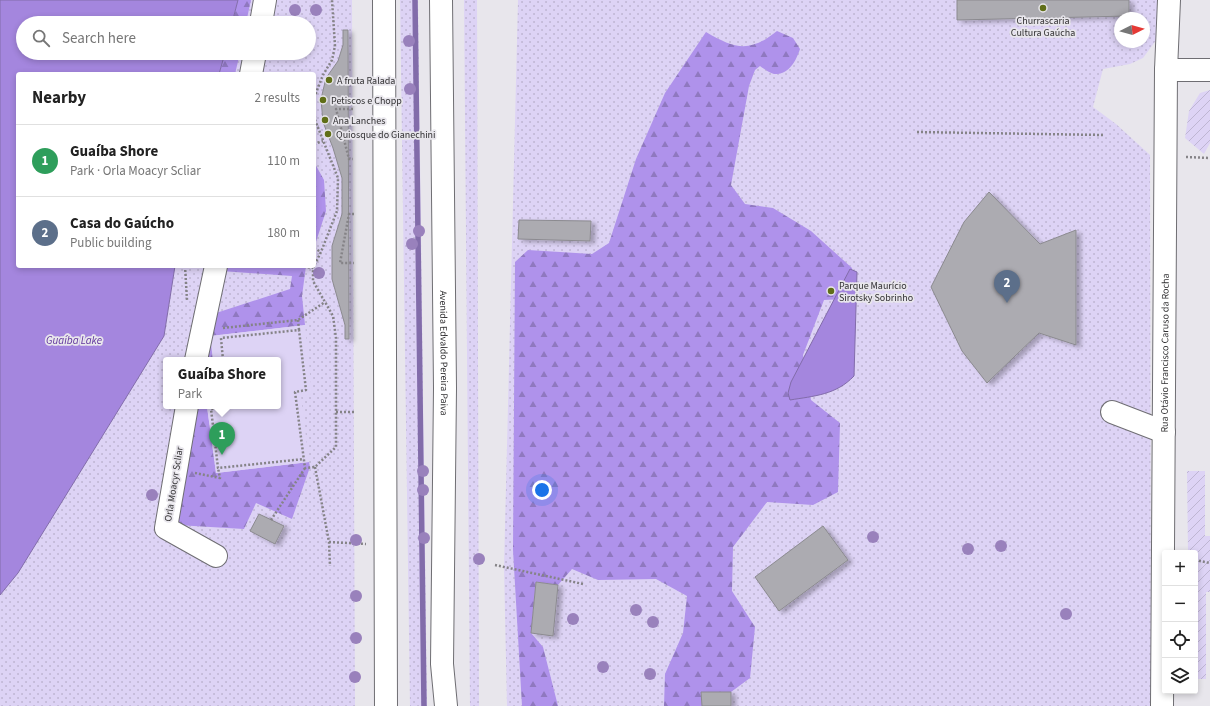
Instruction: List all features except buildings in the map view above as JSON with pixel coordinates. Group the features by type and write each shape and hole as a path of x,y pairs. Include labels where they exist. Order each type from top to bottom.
{"main road":[{"path":"262,16 265,0"},
{"path":"384,0 386,706"},
{"name":"Avenida Edvaldo Pereira Paiva","path":"441,0 445,388 442,664 446,706"},
{"name":"Rua Otávio Francisco Caruso da Rocha","path":"1162,706 1166,70 1169,0"},
{"path":"251,72 254,60"},
{"path":"1166,70 1210,70"},
{"path":"197,357 216,268"},
{"name":"Orla Moacyr Scliar","path":"186,409 166,528 216,556"},
{"path":"1112,412 1164,432"}],"path":[{"path":"316,93 323,75 332,60 335,46 332,0"},
{"path":"353,109 336,109 349,159 353,159"},
{"path":"316,123 338,178 338,211 322,252 316,263"},
{"path":"918,132 1103,136"},
{"path":"316,143 323,141"},
{"path":"354,214 349,214 340,262 354,263"},
{"path":"316,249 322,252"},
{"path":"185,268 187,302"},
{"path":"305,468 315,467 336,446 336,338 333,316 313,281 313,268"},
{"path":"203,330 298,320 325,302"},
{"path":"271,520 305,468 295,392 306,390 298,320"},
{"path":"224,357 221,338 299,330"},
{"path":"175,470 220,478 211,409"},
{"path":"336,412 355,412"},
{"path":"218,468 304,459"},
{"path":"315,467 329,542 330,566"},
{"path":"329,542 367,544"},
{"path":"1198,561 1210,563"},
{"path":"495,565 583,584"}],"shaded area":[{"path":"238,0 352,0 355,706 0,706 0,595 18,573 164,336 175,268 316,268 316,72 220,72 223,60 316,60 316,16 234,16"},
{"path":"400,0 418,0 427,706 410,706"},
{"path":"464,0 477,0 479,706 470,706"},
{"name":"Parque Maurício Sirotsky Sobrinho","path":"518,0 1158,0 1157,39 1143,58 1130,64 1103,69 1093,107 1116,124 1150,155 1151,706 507,706 504,567"},
{"path":"1210,90 1210,143 1204,154 1185,138 1189,111 1200,93"},
{"path":"305,325 312,394 301,396 309,462 216,473 207,409 281,409 281,357 213,357 210,336"},
{"path":"1187,471 1205,471 1205,536 1210,536 1210,592 1206,592 1206,679 1198,679 1198,550 1188,550"}],"green space":[{"path":"238,0 251,0 248,16 234,16"},
{"path":"777,31 793,38 800,49 794,62 788,70 784,72 774,74 760,66 755,70 749,86 731,185 745,204 773,208 811,231 852,268 854,287 845,299 824,300 803,355 811,400 840,423 838,492 813,505 767,502 733,547 732,591 755,627 750,678 731,692 702,692 702,706 664,706 665,674 683,633 687,596 656,579 598,580 572,569 558,585 536,582 531,633 543,647 558,706 522,706 513,550 515,262 528,250 592,254 609,243 636,159 665,93 706,32 726,42 742,46 759,43"},
{"path":"223,60 238,60 235,72 220,72"},
{"path":"316,166 324,180 326,211 316,242"},
{"path":"222,268 306,268 302,296 305,325 211,336 216,313 290,289 292,276 221,271"},
{"path":"211,336 213,357 207,357"},
{"path":"197,409 207,409 216,473 309,462 310,467 292,519 256,503 244,529 177,525"}],"water":[{"name":"Guaíba Lake","path":"0,0 238,0 234,16 16,16 16,60 223,60 220,72 16,72 16,268 175,268 164,336 18,573 0,595"},
{"path":"850,269 857,272 854,376 840,387 824,394 790,400 788,393 791,382"}],"waterway":[{"path":"415,0 424,706"}],"place":[{"name":"Churrascaria Cultura Gaúcha","path":"1043,8"},
{"name":"A fruta Ralada","path":"329,80"},
{"name":"Petiscos e Chopp","path":"323,100"},
{"name":"Ana Lanches","path":"325,120"},
{"name":"Quiosque do Gianechini","path":"328,134"},
{"name":"Parque Maurício Sirotsky Sobrinho","path":"831,291"},
{"name":"Casa do Gaúcho","path":"1007,303"},
{"name":"Guaíba Shore","path":"222,455"}]}
